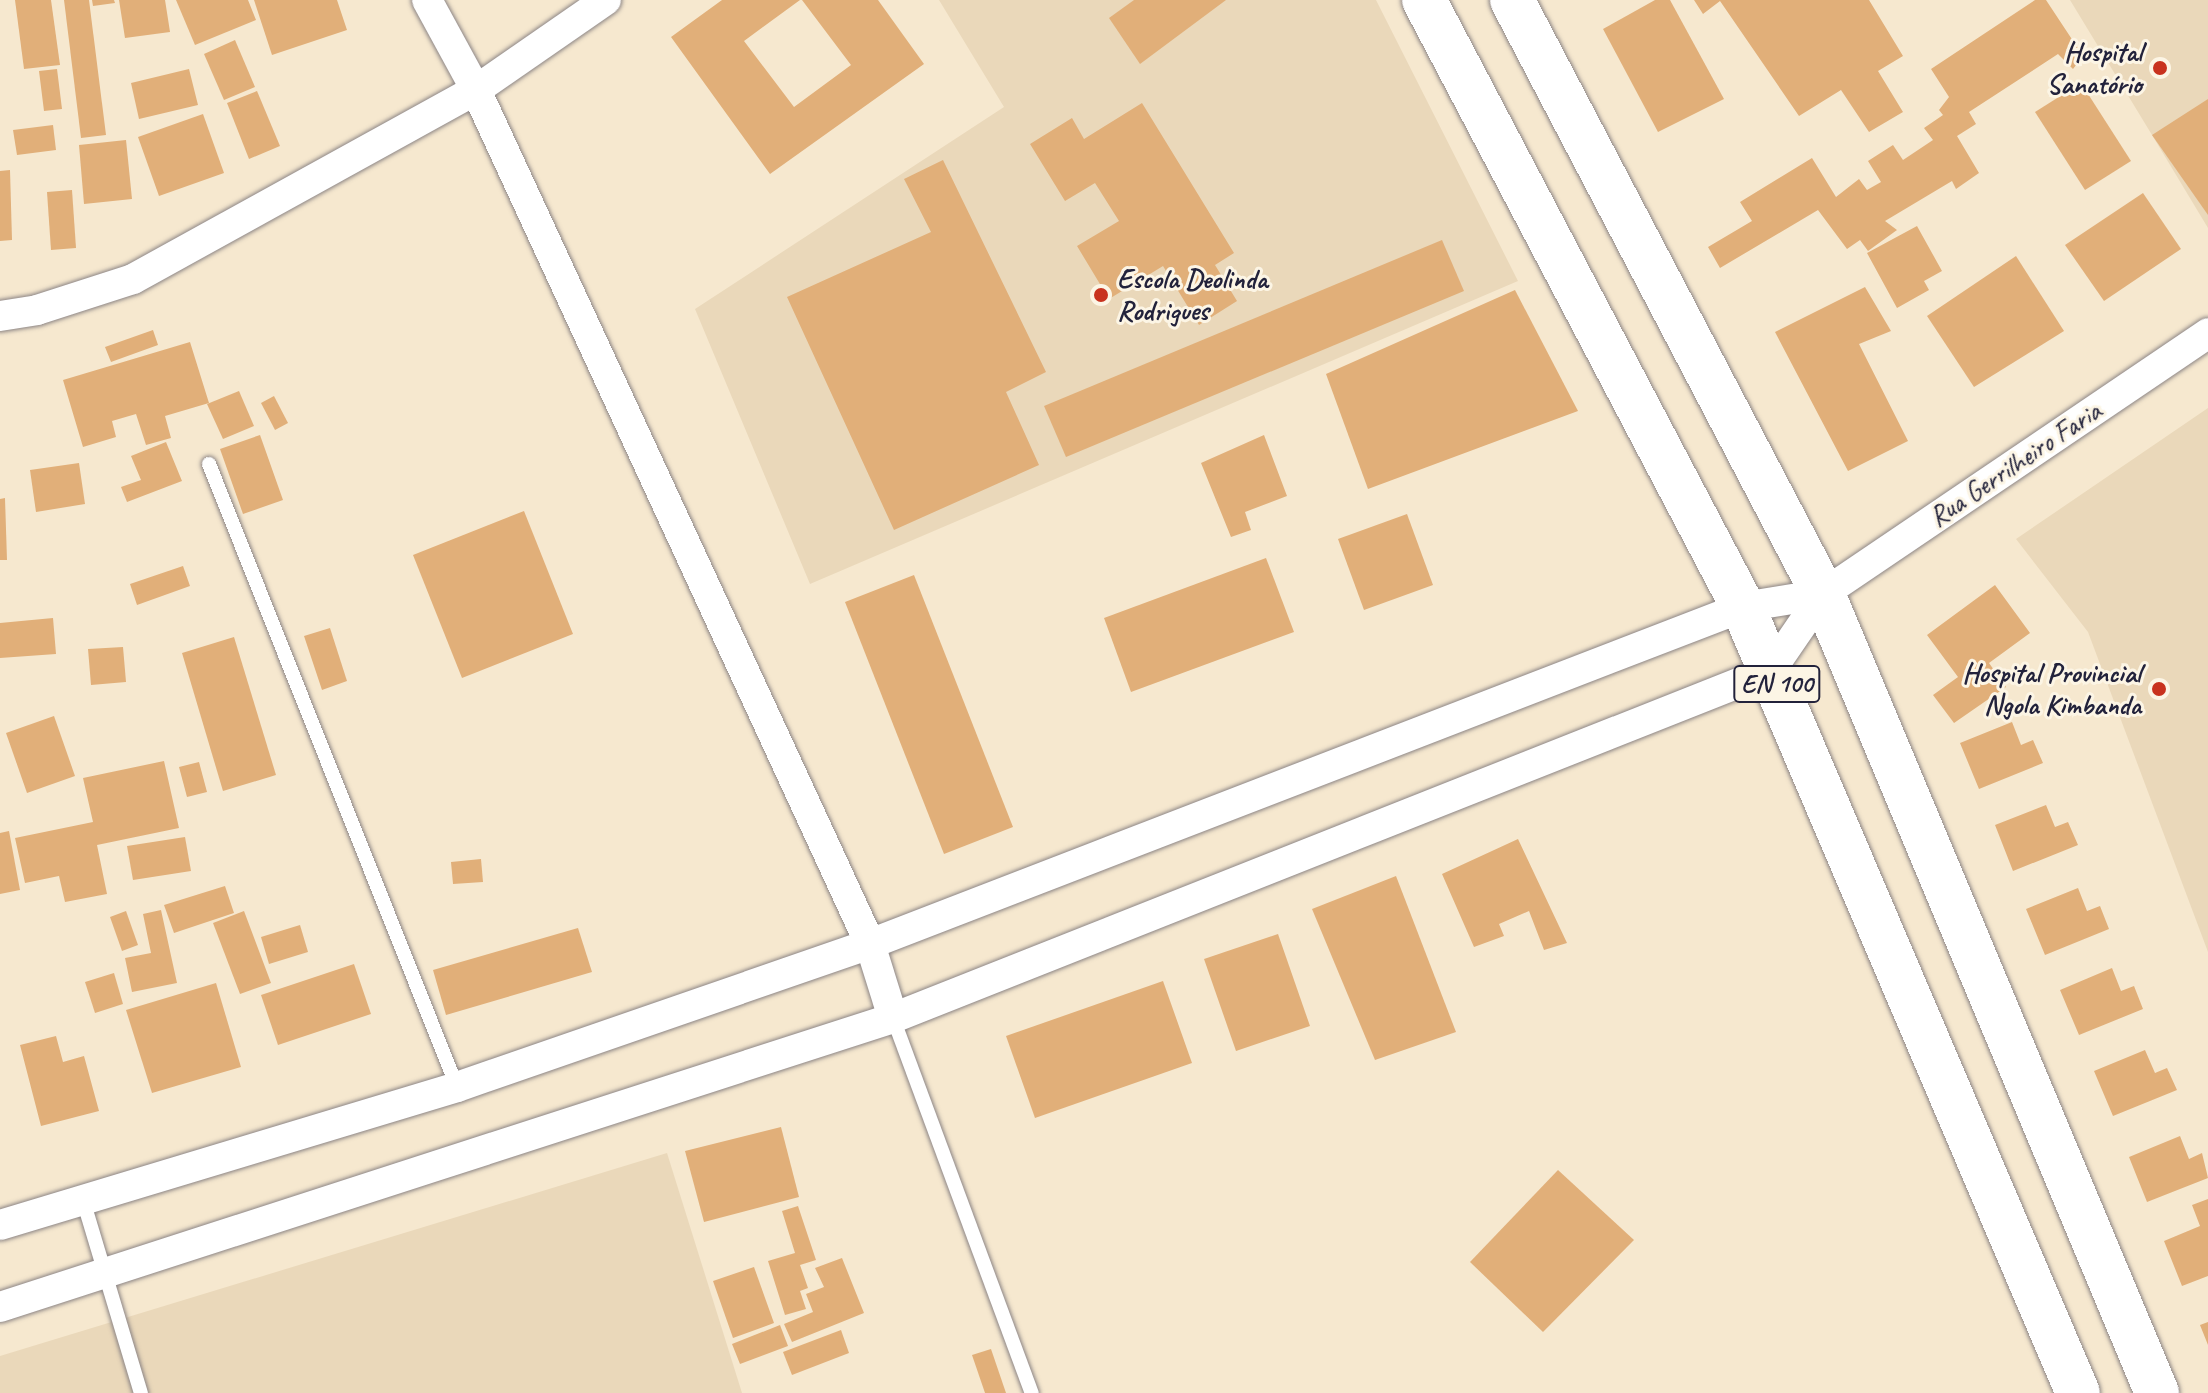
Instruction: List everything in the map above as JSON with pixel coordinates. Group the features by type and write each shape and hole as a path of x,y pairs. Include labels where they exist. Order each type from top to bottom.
{"main road":[{"name":"EN 100","path":"1424,0 1743,607 2078,1393"},
{"name":"EN 100","path":"1524,4 1823,594 2157,1393"}],"street":[{"path":"427,0 476,90 870,944 893,1018"},
{"path":"0,316 37,310 133,279 476,90 606,0"},
{"name":"Rua Gerrilheiro Faria","path":"1823,594 2208,333"},
{"path":"0,1225 457,1087 870,944 1743,607 1823,594"},
{"path":"0,1307 105,1276 893,1018 1771,670 1823,594"}],"lane":[{"path":"209,464 457,1087"},
{"path":"893,1018 1032,1393"},
{"path":"83,1200 141,1393"}],"shaded area":[{"name":"Escola Deolinda Rodrigues","path":"939,0 1376,0 1518,281 810,584 695,309 1004,107"},
{"name":"Hospital Sanatório","path":"2070,0 2208,0 2208,228 2152,135"},
{"name":"Hospital Provincial Ngola Kimbanda","path":"2208,408 2208,952 2088,632 2016,539"},
{"path":"667,1153 742,1393 0,1393 0,1356"}],"building":[{"path":"15,0 51,0 60,65 24,69"},
{"path":"64,0 89,0 106,135 81,138"},
{"path":"92,0 114,0 115,3 93,6"},
{"path":"119,0 165,0 170,32 125,38"},
{"path":"176,0 248,0 256,20 195,45"},
{"path":"254,0 337,0 347,30 272,55"},
{"path":"722,0 800,0 744,41 794,107 851,65 802,0 878,0 924,64 770,174 671,37"},
{"path":"1134,0 1226,0 1140,64 1109,18"},
{"path":"1655,0 1670,0 1724,99 1658,132 1603,29"},
{"path":"1694,0 1869,0 1903,56 1878,71 1903,112 1869,132 1841,90 1799,116 1720,1 1703,14"},
{"path":"2035,0 2046,0 2083,56 2073,69 2058,54 1969,112 1976,124 1957,136 1979,173 1956,189 1952,181 1885,221 1897,230 1868,251 1860,240 1847,249 1818,210 1720,268 1708,247 1752,221 1740,202 1812,158 1836,197 1859,179 1867,190 1881,182 1868,161 1893,145 1903,160 1933,140 1924,128 1943,115 1939,110 1949,97 1931,69"},
{"path":"235,40 255,87 224,100 204,54"},
{"path":"57,69 62,109 44,111 39,71"},
{"path":"189,69 198,105 139,119 131,83"},
{"path":"2081,83 2131,161 2085,190 2035,112"},
{"path":"257,91 280,146 249,159 227,103"},
{"path":"2208,99 2208,215 2152,135"},
{"path":"1142,103 1234,253 1215,265 1237,301 1199,325 1163,266 1109,299 1077,246 1119,221 1095,183 1065,201 1030,144 1072,118 1084,139"},
{"path":"203,114 224,173 159,196 138,137"},
{"path":"53,125 56,150 17,155 13,130"},
{"path":"126,140 132,199 84,204 79,145"},
{"path":"943,160 1046,372 1006,392 1039,465 894,530 787,297 931,232 904,179"},
{"path":"10,170 12,240 0,241 0,171"},
{"path":"72,190 76,248 51,250 47,192"},
{"path":"2143,193 2181,249 2104,301 2065,245"},
{"path":"1917,226 1942,271 1924,281 1929,290 1897,308 1867,253"},
{"path":"1442,240 1464,291 1066,457 1044,406"},
{"path":"2016,256 2064,331 1974,387 1927,316"},
{"path":"1865,287 1891,331 1859,344 1908,441 1848,471 1775,332"},
{"path":"1515,290 1578,411 1368,489 1326,374"},
{"path":"153,330 158,345 111,362 105,347"},
{"path":"190,342 209,403 165,416 171,438 146,445 136,414 112,421 116,437 83,447 63,380"},
{"path":"239,391 254,426 223,439 207,404"},
{"path":"274,396 288,423 275,430 261,403"},
{"path":"260,435 283,500 243,514 220,449"},
{"path":"1264,435 1287,496 1245,512 1251,530 1231,537 1201,463"},
{"path":"166,442 182,481 127,502 121,487 141,480 131,456"},
{"path":"79,463 85,504 36,512 30,470"},
{"path":"5,498 7,560 0,560 0,499"},
{"path":"524,511 573,634 462,678 413,555"},
{"path":"1407,514 1433,585 1364,610 1338,539"},
{"path":"1266,558 1294,632 1131,692 1104,618"},
{"path":"183,566 190,586 137,605 130,584"},
{"path":"914,575 1013,827 944,854 845,602"},
{"path":"1995,585 2030,633 1989,663 2006,687 1954,723 1933,695 1958,677 1927,635"},
{"path":"53,618 56,654 0,658 0,623"},
{"path":"330,628 347,681 322,690 304,636"},
{"path":"234,637 276,775 223,791 182,653"},
{"path":"123,647 126,682 91,685 88,649"},
{"path":"54,716 75,776 27,793 6,733"},
{"path":"2012,722 2021,745 2033,740 2043,763 1979,789 1960,743"},
{"path":"164,761 179,828 97,845 107,894 65,902 59,876 25,883 15,838 93,822 83,778"},
{"path":"199,762 207,792 187,797 179,767"},
{"path":"2046,805 2055,827 2068,822 2078,845 2013,871 1995,825"},
{"path":"9,831 20,890 0,894 0,833"},
{"path":"185,837 191,871 133,880 127,846"},
{"path":"1518,839 1567,943 1544,950 1529,911 1499,924 1504,936 1474,947 1442,874"},
{"path":"481,859 483,882 453,884 451,862"},
{"path":"1396,876 1456,1032 1375,1060 1312,909"},
{"path":"225,886 234,913 174,933 164,905"},
{"path":"2078,888 2087,911 2100,906 2109,929 2045,955 2026,909"},
{"path":"161,910 177,983 132,992 125,958 151,953 143,914"},
{"path":"126,911 138,945 122,951 110,917"},
{"path":"244,911 271,983 240,994 213,923"},
{"path":"300,925 308,952 269,964 261,937"},
{"path":"578,928 592,972 446,1015 433,970"},
{"path":"1278,934 1310,1026 1236,1051 1204,959"},
{"path":"354,964 371,1014 278,1045 261,995"},
{"path":"2112,968 2121,991 2134,986 2143,1009 2079,1035 2060,990"},
{"path":"114,973 123,1004 95,1013 85,982"},
{"path":"1163,981 1192,1063 1035,1118 1006,1036"},
{"path":"216,983 241,1067 152,1093 126,1010"},
{"path":"56,1036 63,1062 84,1056 99,1111 41,1126 20,1045"},
{"path":"2145,1050 2155,1073 2167,1068 2177,1090 2113,1116 2094,1071"},
{"path":"781,1127 799,1197 704,1222 685,1151"},
{"path":"2180,1136 2189,1159 2202,1153 2208,1178 2147,1202 2129,1157"},
{"path":"1558,1170 1634,1240 1543,1332 1470,1262"},
{"path":"2208,1199 2208,1276 2182,1286 2164,1241 2200,1226 2192,1205"},
{"path":"798,1206 816,1260 800,1265 808,1288 800,1291 806,1309 785,1315 768,1261 795,1253 782,1211"},
{"path":"842,1258 864,1313 792,1342 784,1324 813,1312 806,1294 824,1287 815,1268"},
{"path":"754,1267 774,1323 733,1338 713,1281"},
{"path":"2208,1322 2208,1345 2200,1325"},
{"path":"780,1325 788,1346 740,1364 732,1344"},
{"path":"841,1330 849,1353 792,1375 783,1352"},
{"path":"991,1349 1006,1393 985,1393 972,1355"}],"place":[{"name":"Hospital Sanatório","path":"2160,68"},
{"name":"Escola Deolinda Rodrigues","path":"1101,295"},
{"name":"Hospital Provincial Ngola Kimbanda","path":"2159,689"}]}
